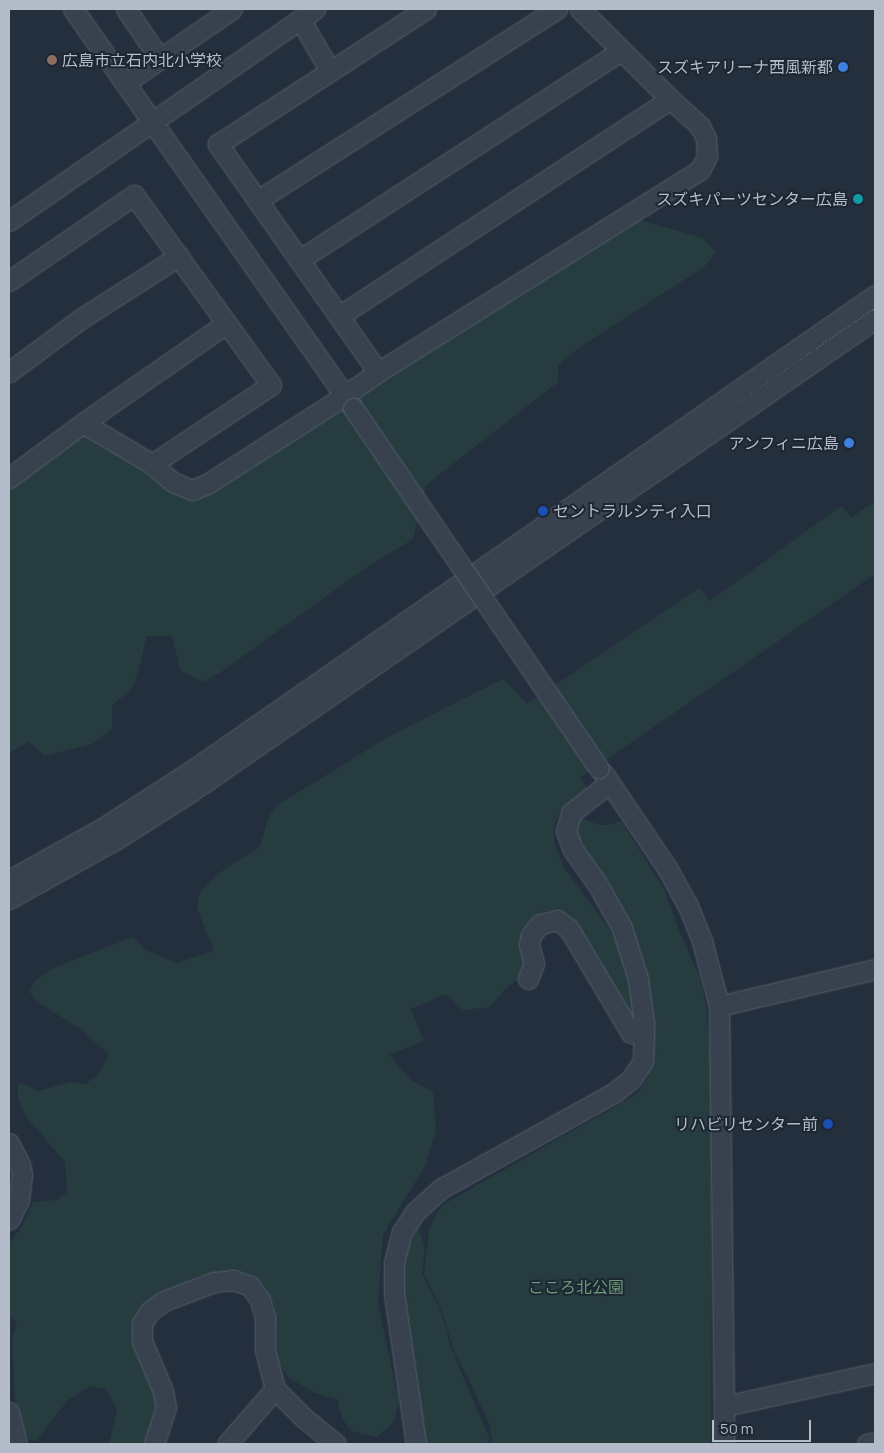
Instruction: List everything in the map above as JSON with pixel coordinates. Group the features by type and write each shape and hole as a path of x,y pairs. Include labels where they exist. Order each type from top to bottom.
{"street":[{"path":"73,9 349,402 667,868 688,906 702,941 719,1006 724,1444"},
{"path":"126,9 160,59"},
{"path":"125,83 232,9"},
{"path":"378,372 218,144 426,9"},
{"path":"258,200 557,9"},
{"path":"83,423 152,464 173,482 192,490 207,484 349,402 378,372 700,170 707,156 706,138 700,126 670,99 580,9"},
{"path":"9,221 308,14 330,71"},
{"path":"300,260 621,51"},
{"path":"338,316 670,99"},
{"path":"9,281 134,195 270,385 152,464"},
{"path":"9,372 82,318 179,256"},
{"path":"9,880 102,829 192,771 875,295"},
{"path":"9,899 109,843 192,791 875,319"},
{"path":"9,478 83,423 227,323"},
{"path":"416,1444 394,1294 394,1263 402,1232 415,1212 442,1188 615,1092 632,1078 643,1061 644,1034 638,979 622,928 598,886 572,848 566,831 571,813 604,775"},
{"path":"528,979 534,963 529,944 531,935 540,924 557,920 569,929 631,1033 644,1034"},
{"path":"719,1006 875,969"},
{"path":"9,1143 20,1165 22,1188 16,1209 9,1220"},
{"path":"154,1444 166,1408 163,1391 142,1340 142,1323 150,1310 164,1301 214,1282 233,1280 250,1286 260,1300 265,1318 264,1350 274,1388 304,1418 336,1444"},
{"path":"725,1406 875,1373"},
{"path":"227,1444 274,1388"},
{"path":"9,1412 17,1444"},
{"path":"867,1444 875,1442"}],"green space":[{"path":"629,217 703,238 716,252 704,267 577,349 558,366 558,382 426,485 413,539 364,569 221,672 203,682 181,671 172,636 147,636 134,686 112,706 112,729 92,744 45,756 29,742 9,753 9,482 77,428 194,494 226,484"},
{"path":"875,501 875,574 580,778 589,791 560,812 555,823 554,841 563,866 617,940 632,988 636,1016 630,1019 575,924 561,911 543,911 530,921 523,932 528,967 519,979 504,990 490,1007 463,1010 446,994 411,1009 424,1041 389,1055 411,1080 433,1092 436,1130 425,1166 383,1235 378,1304 399,1402 393,1423 377,1437 351,1431 342,1418 337,1399 315,1393 288,1377 277,1359 274,1306 265,1288 248,1274 231,1271 199,1276 150,1302 139,1317 158,1397 158,1411 144,1444 109,1444 117,1410 106,1389 91,1386 68,1400 36,1441 28,1440 15,1401 12,1341 17,1323 9,1315 9,1244 23,1225 33,1202 58,1200 67,1192 65,1162 24,1114 18,1096 18,1085 24,1083 38,1091 71,1082 85,1084 97,1076 109,1055 81,1029 37,1002 29,991 35,981 53,968 133,937 146,950 176,963 214,951 197,908 200,892 222,871 260,847 268,818 276,806 388,737 503,679 527,704 699,588 710,601 841,506 852,517"},
{"name":"こころ北公園","path":"578,812 582,818 599,825 608,825 621,821 664,889 678,928 700,978 706,1005 712,1071 711,1444 492,1444 490,1427 469,1379 455,1354 442,1312 424,1274 429,1231 436,1214 444,1204 632,1097 641,1089 649,1075 650,1041 643,978 573,838"},
{"path":"418,1227 425,1248 422,1274 441,1313 453,1353 489,1437 490,1444 425,1444 402,1279 403,1255"}],"place":[{"name":"広島市立石内北小学校","path":"52,60"},
{"name":"スズキアリーナ西風新都","path":"843,67"},
{"name":"スズキパーツセンター広島","path":"858,199"},
{"name":"アンフィニ広島","path":"849,443"},
{"name":"セントラルシティ入口","path":"543,511"},
{"name":"リハビリセンター前","path":"828,1124"}]}
